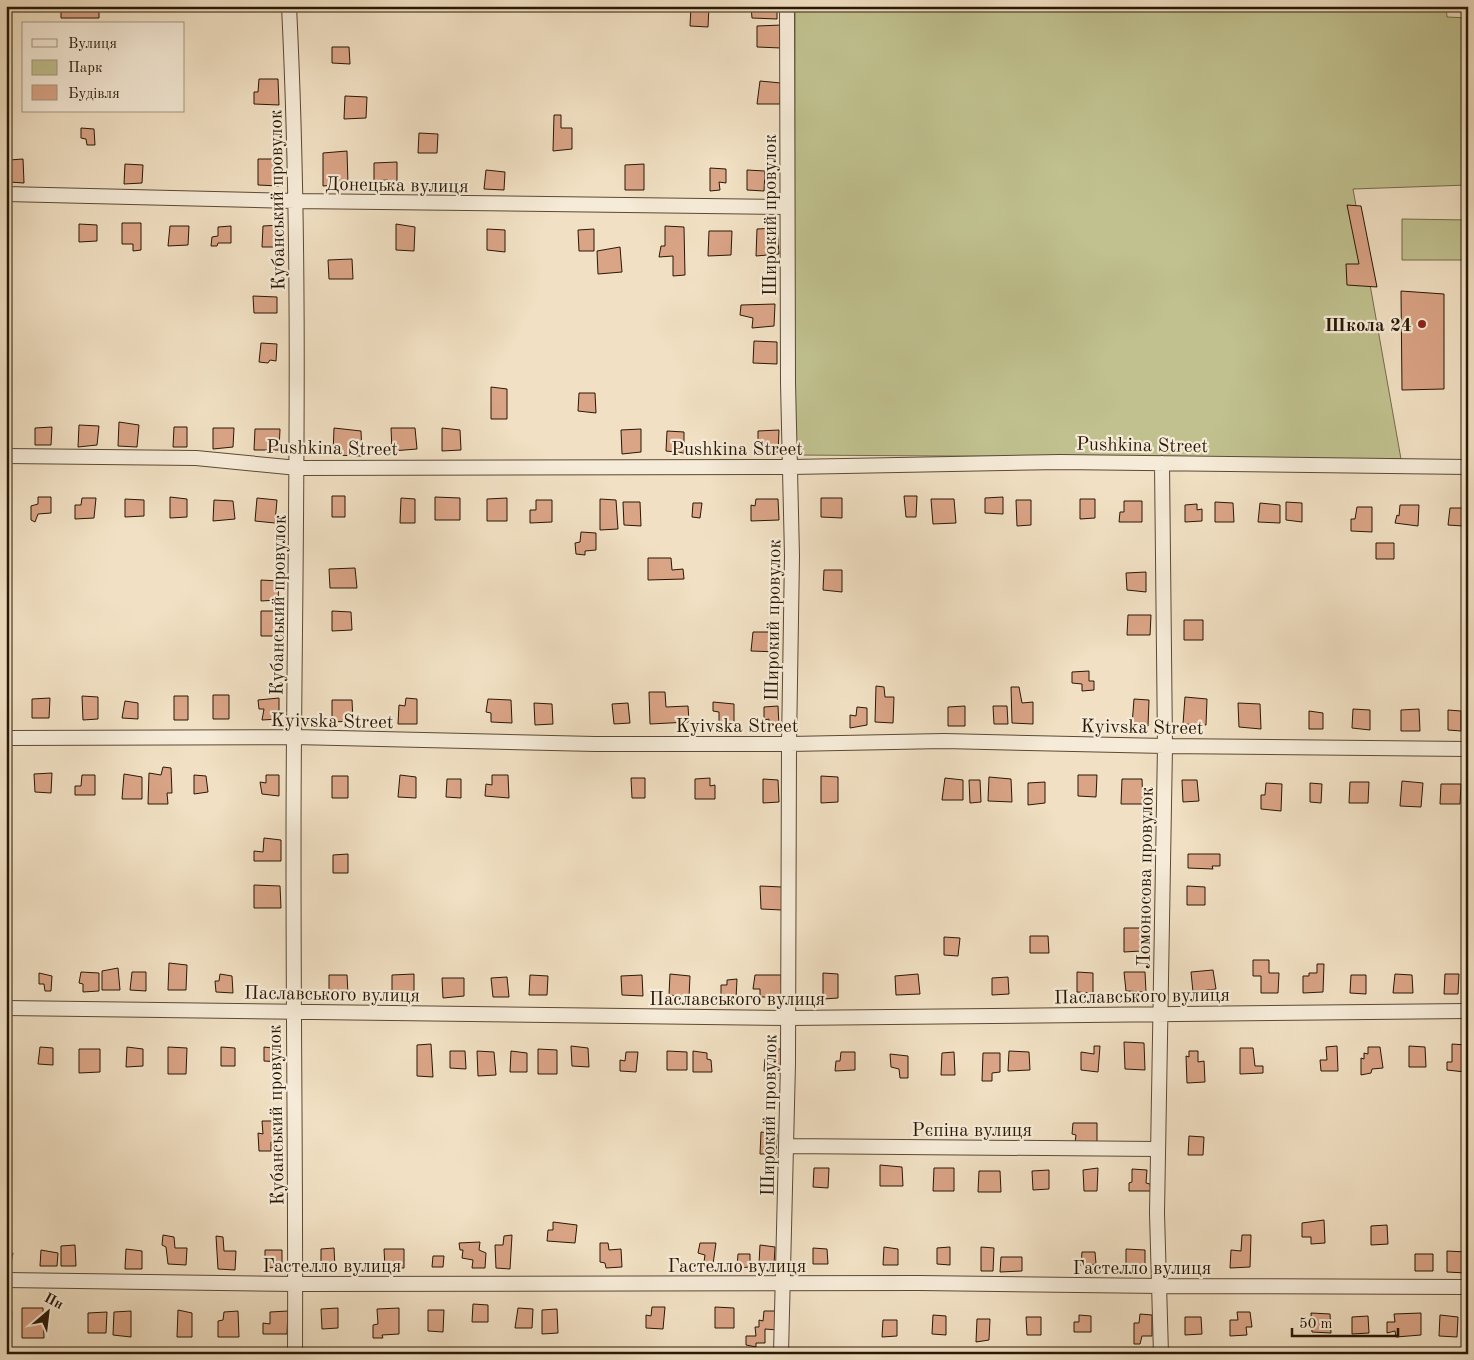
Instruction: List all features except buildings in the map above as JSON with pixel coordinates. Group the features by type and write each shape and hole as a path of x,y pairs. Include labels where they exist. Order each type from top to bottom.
{"street":[{"name":"Кубанський провулок","path":"288,6 293,96 298,468 294,738 293,1012 295,1354"},
{"name":"Широкий провулок","path":"781,1354 788,1018 792,556 787,207 787,6"},
{"name":"Донецька вулиця","path":"6,194 295,201 787,207"},
{"name":"Pushkina Street","path":"6,456 196,458 298,468 791,467 1060,462 1468,468"},
{"name":"Ломоносова провулок","path":"1161,1354 1157,1149 1164,746 1162,463"},
{"name":"Kyivska Street","path":"6,738 294,738 596,744 789,744 944,741 1164,746 1468,749"},
{"name":"Паславського вулиця","path":"6,1008 788,1018 1468,1011"},
{"name":"Рєпіна вулиця","path":"786,1146 1157,1149"},
{"name":"Гастелло вулиця","path":"6,1280 295,1284 918,1283 1468,1287"}],"green space":[{"path":"795,6 1446,6 1447,17 1468,18 1468,185 1353,189 1401,459 794,455"},
{"path":"1402,219 1468,220 1468,260 1402,260"}],"place":[{"name":"Школа 24","path":"1422,324"}]}
